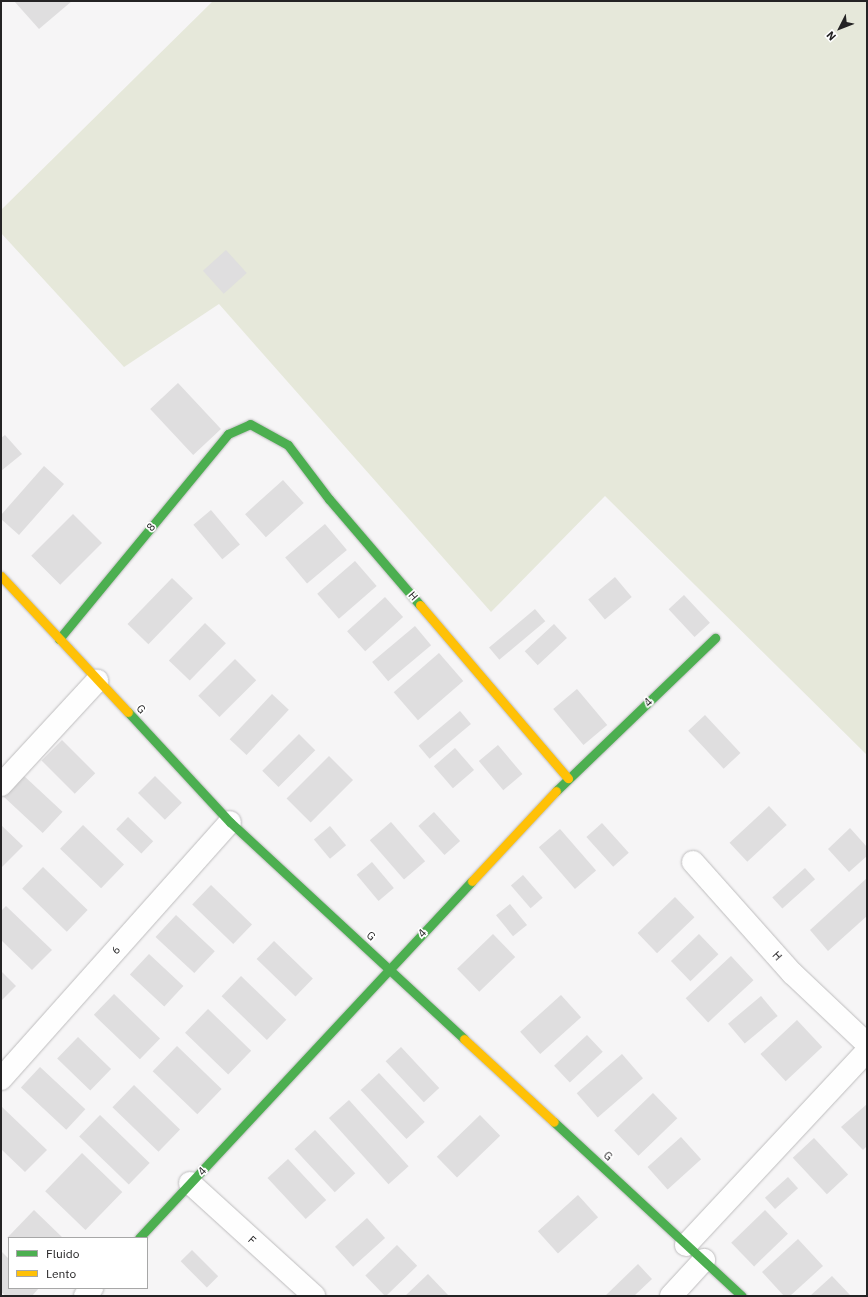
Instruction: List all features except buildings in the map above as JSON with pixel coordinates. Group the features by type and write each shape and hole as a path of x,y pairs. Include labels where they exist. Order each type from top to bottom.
{"street":[{"name":"8","path":"59,639 228,434 250,424"},
{"name":"H","path":"250,424 288,445 335,505 568,778"},
{"name":"G","path":"1,576 97,681 230,822 742,1296"},
{"name":"4","path":"140,1237 388,968 568,778 715,638"},
{"path":"1,785 97,681"},
{"name":"6","path":"1,1079 230,822"},
{"name":"H","path":"693,862 792,973 867,1044"},
{"path":"686,1245 867,1051"},
{"name":"F","path":"190,1183 314,1296"},
{"path":"671,1296 704,1260"}],"shaded area":[{"path":"213,1 867,1 867,755 605,496 491,612 219,304 124,367 1,233 1,210"}],"traffic: fast":[{"path":"59,639 228,434 250,424 288,445 329,499 420,605"},
{"path":"556,791 715,638"},
{"path":"128,712 230,822 464,1039"},
{"path":"140,1237 472,881"},
{"path":"554,1122 742,1296"}],"traffic: slow":[{"path":"1,576 128,712"},
{"path":"420,605 568,778"},
{"path":"472,881 556,791"},
{"path":"464,1039 554,1122"}]}
